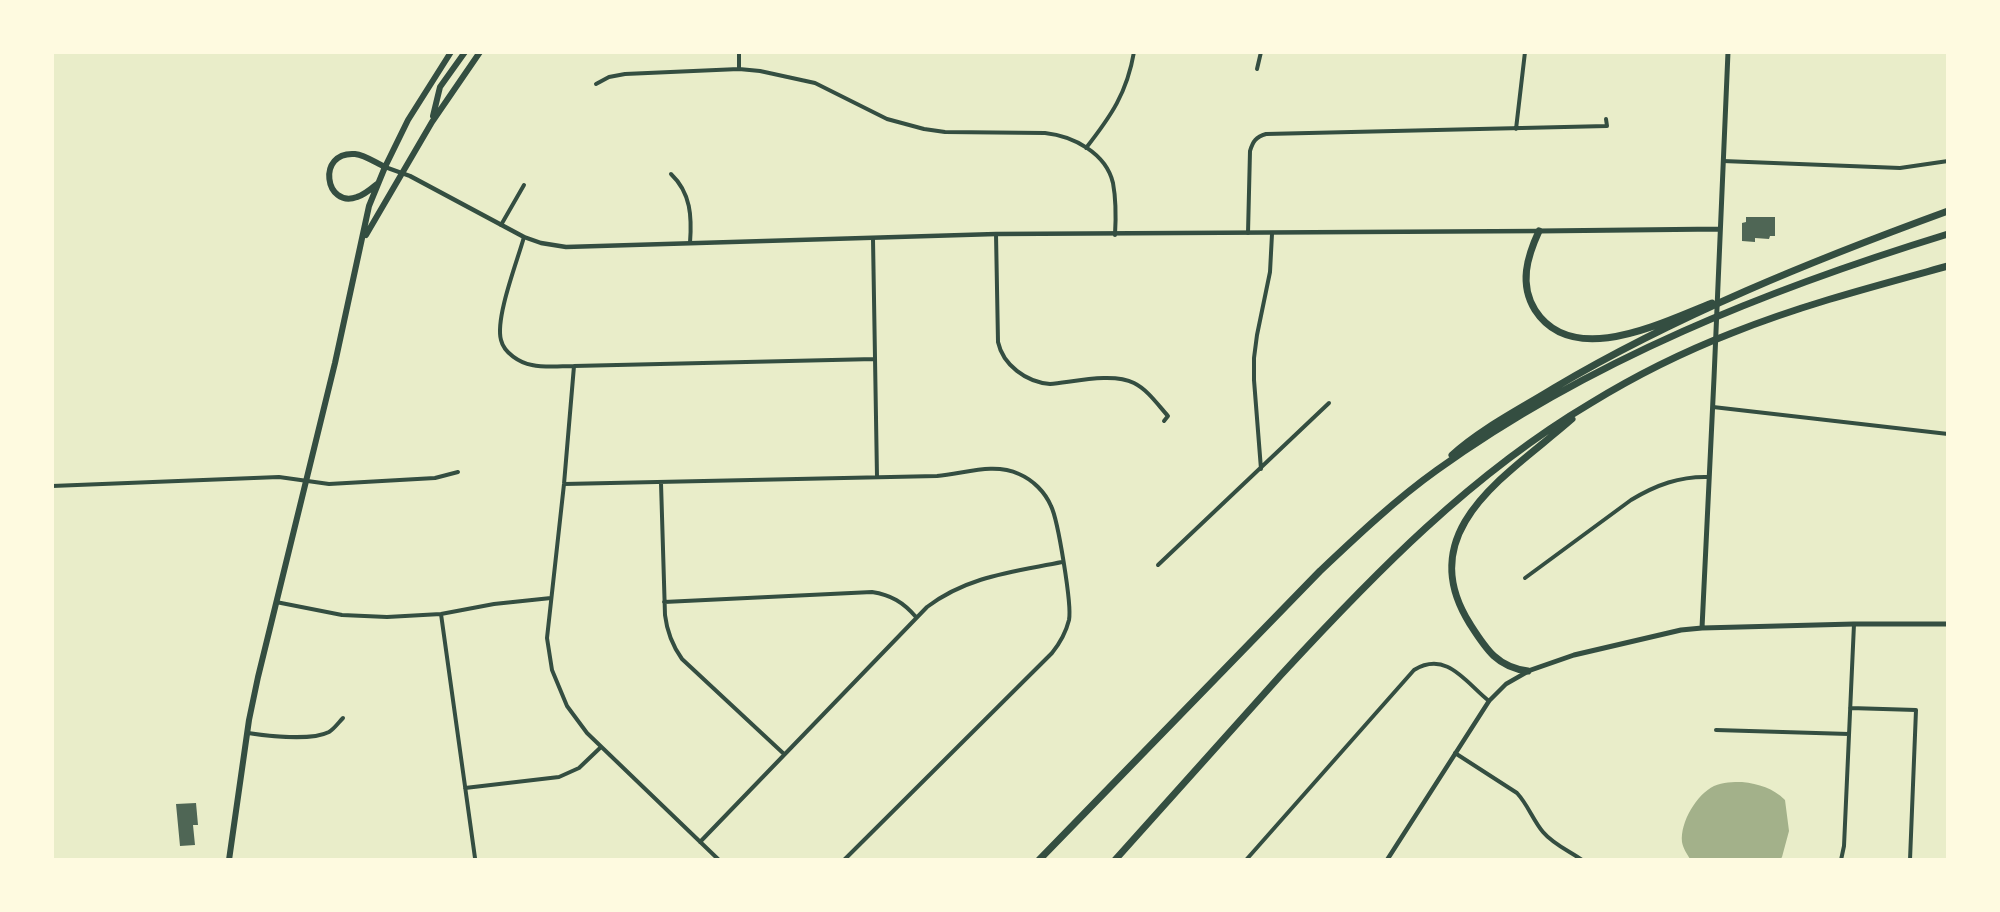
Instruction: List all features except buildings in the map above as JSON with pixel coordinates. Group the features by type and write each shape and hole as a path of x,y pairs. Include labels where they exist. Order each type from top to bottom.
{"highway":[{"path":"1539,231 1528,260 1526,278 1528,294 1535,309 1560,333 1575,338 1605,338 1645,329 1947,211"},
{"path":"1437,469 1558,393 1650,347 1784,290 1856,263 1947,234"},
{"path":"1115,860 1298,657 1402,549 1490,473 1541,436 1591,403 1664,364 1731,333 1789,312 1947,266"},
{"path":"1039,860 1320,571 1365,529 1465,444 1581,372 1640,340 1790,272"},
{"path":"1528,671 1506,665 1495,658 1460,606 1454,583 1453,560 1456,538 1467,516 1494,483 1591,403"}],"main road":[{"path":"229,860 258,677 332,379 364,239 369,206 408,120 451,52"},
{"path":"432,122 440,87 465,52"},
{"path":"364,239 432,122 480,52"},
{"path":"1702,628 1728,52"},
{"path":"378,183 358,197 344,198 331,187 330,170 337,158 352,154 361,155 385,167"},
{"path":"1539,231 1720,229"},
{"path":"1528,671 1574,655 1658,635 1702,628 1947,624"}],"street":[{"path":"739,52 739,69"},
{"path":"1086,148 1118,104 1130,73 1134,52"},
{"path":"1257,69 1261,52"},
{"path":"1516,129 1525,52"},
{"path":"596,84 609,77 625,74 739,69 769,72 815,84 868,111 904,125 945,132 1061,135 1074,139 1100,160 1113,183 1115,235"},
{"path":"1248,234 1250,151 1255,139 1266,134 1607,126 1606,119"},
{"path":"1723,160 1900,168 1947,161"},
{"path":"385,167 410,176 524,237 541,243 566,247 996,234 1539,231"},
{"path":"671,174 681,183 688,199 692,219 690,244"},
{"path":"501,225 524,185"},
{"path":"996,234 998,342 1005,361 1032,381 1041,384 1113,378 1133,382 1146,392 1168,416 1164,421"},
{"path":"1261,469 1254,358 1270,272 1272,234"},
{"path":"524,237 502,312 500,330 501,343 514,357 523,362 533,365 574,366 875,359"},
{"path":"873,239 877,477"},
{"path":"574,366 547,638 552,670 567,706 587,733 718,860"},
{"path":"1158,565 1329,403"},
{"path":"1713,407 1947,434"},
{"path":"564,484 937,476 994,468 1018,474 1038,486 1052,506 1070,608 1065,632 1052,653 844,860"},
{"path":"52,486 279,477 329,484 435,478 458,472"},
{"path":"1525,578 1631,500 1650,489 1679,479 1709,477"},
{"path":"661,483 664,602 668,632 674,648 682,659 784,754"},
{"path":"700,842 916,617 939,598 973,581 1062,562"},
{"path":"664,602 872,592 893,597 903,603 916,617"},
{"path":"275,602 364,617 441,614 487,605 551,598"},
{"path":"441,614 475,858"},
{"path":"1841,860 1844,846 1854,624"},
{"path":"1246,860 1414,670 1429,664 1445,666 1462,675 1489,701"},
{"path":"1387,860 1489,701 1506,684 1528,671"},
{"path":"1850,708 1916,710 1910,860"},
{"path":"248,733 308,736 330,732 343,718"},
{"path":"1716,730 1849,734"},
{"path":"465,788 559,777 579,768 602,747"},
{"path":"1455,753 1516,793 1524,800 1548,838 1582,860"}],"shaded area":[{"path":"1742,782 1765,787 1776,792 1785,800 1789,831 1780,860 1690,859 1685,851 1682,834 1687,818 1696,802 1714,786"}]}
